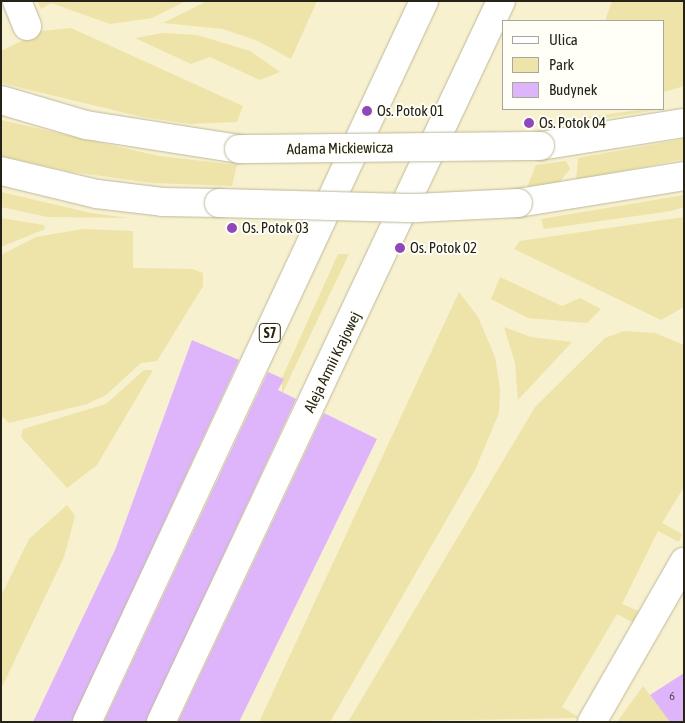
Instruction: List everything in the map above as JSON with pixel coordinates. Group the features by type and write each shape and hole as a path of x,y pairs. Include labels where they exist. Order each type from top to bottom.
{"main road":[{"name":"S7","path":"87,722 424,1"},
{"name":"Aleja Armii Krajowej","path":"161,722 501,1"},
{"name":"Adama Mickiewicza","path":"1,100 86,125 239,149 540,146 684,123"},
{"path":"1,171 97,194 163,202 416,208 518,203 684,176"},
{"path":"592,722 684,562"}],"green space":[{"path":"37,1 186,1 152,18 110,24 51,3 41,9"},
{"path":"207,1 317,1 291,59 258,41 223,29 163,23"},
{"path":"612,1 684,1 684,86 665,92 665,20 605,20"},
{"path":"71,28 243,106 237,122 190,124 142,117 1,83 1,51 42,31"},
{"path":"163,33 197,35 250,51 280,72 260,80 210,57 191,64 135,38"},
{"path":"639,110 657,110 561,125 567,120"},
{"path":"1,120 159,156 237,165 232,186 152,183 72,172 1,156"},
{"path":"684,139 684,159 576,180 578,158"},
{"path":"566,161 570,169 559,183 527,187 536,165"},
{"path":"1,192 91,213 128,218 48,217 1,207"},
{"path":"684,195 684,207 671,211 544,229 541,219"},
{"path":"684,217 684,307 661,320 514,249 520,241"},
{"path":"1,218 44,225 45,229 1,247"},
{"path":"83,229 133,231 133,268 192,269 203,273 203,286 157,361 141,363 106,395 87,404 9,423 1,415 1,255 36,237"},
{"path":"338,254 349,254 282,394 282,378"},
{"path":"500,277 562,306 580,298 601,309 587,323 528,318 491,299"},
{"path":"459,292 478,317 495,357 500,389 499,413 475,470 330,722 259,722"},
{"path":"504,327 531,337 572,342 518,400 515,363"},
{"path":"624,331 655,333 684,345 684,487 662,523 682,534 679,542 658,531 622,604 641,612 634,623 617,614 562,707 580,718 348,722 535,407 605,338"},
{"path":"144,370 153,370 97,465 67,488 21,437 23,429 106,404"},
{"path":"67,505 75,516 64,557 1,689 1,596 29,539"},
{"path":"643,686 668,719 676,722 617,722"}],"building":[{"path":"192,340 239,360 72,722 33,722 115,550"},
{"path":"268,372 284,379 278,390 296,399 146,722 104,722"},
{"path":"324,413 377,439 239,722 178,722"},
{"path":"684,673 684,722 670,722 650,695"}],"place":[{"name":"Os. Potok 01","path":"367,111"},
{"name":"Os. Potok 04","path":"529,123"},
{"name":"Os. Potok 03","path":"232,228"},
{"name":"Os. Potok 02","path":"400,248"}]}
